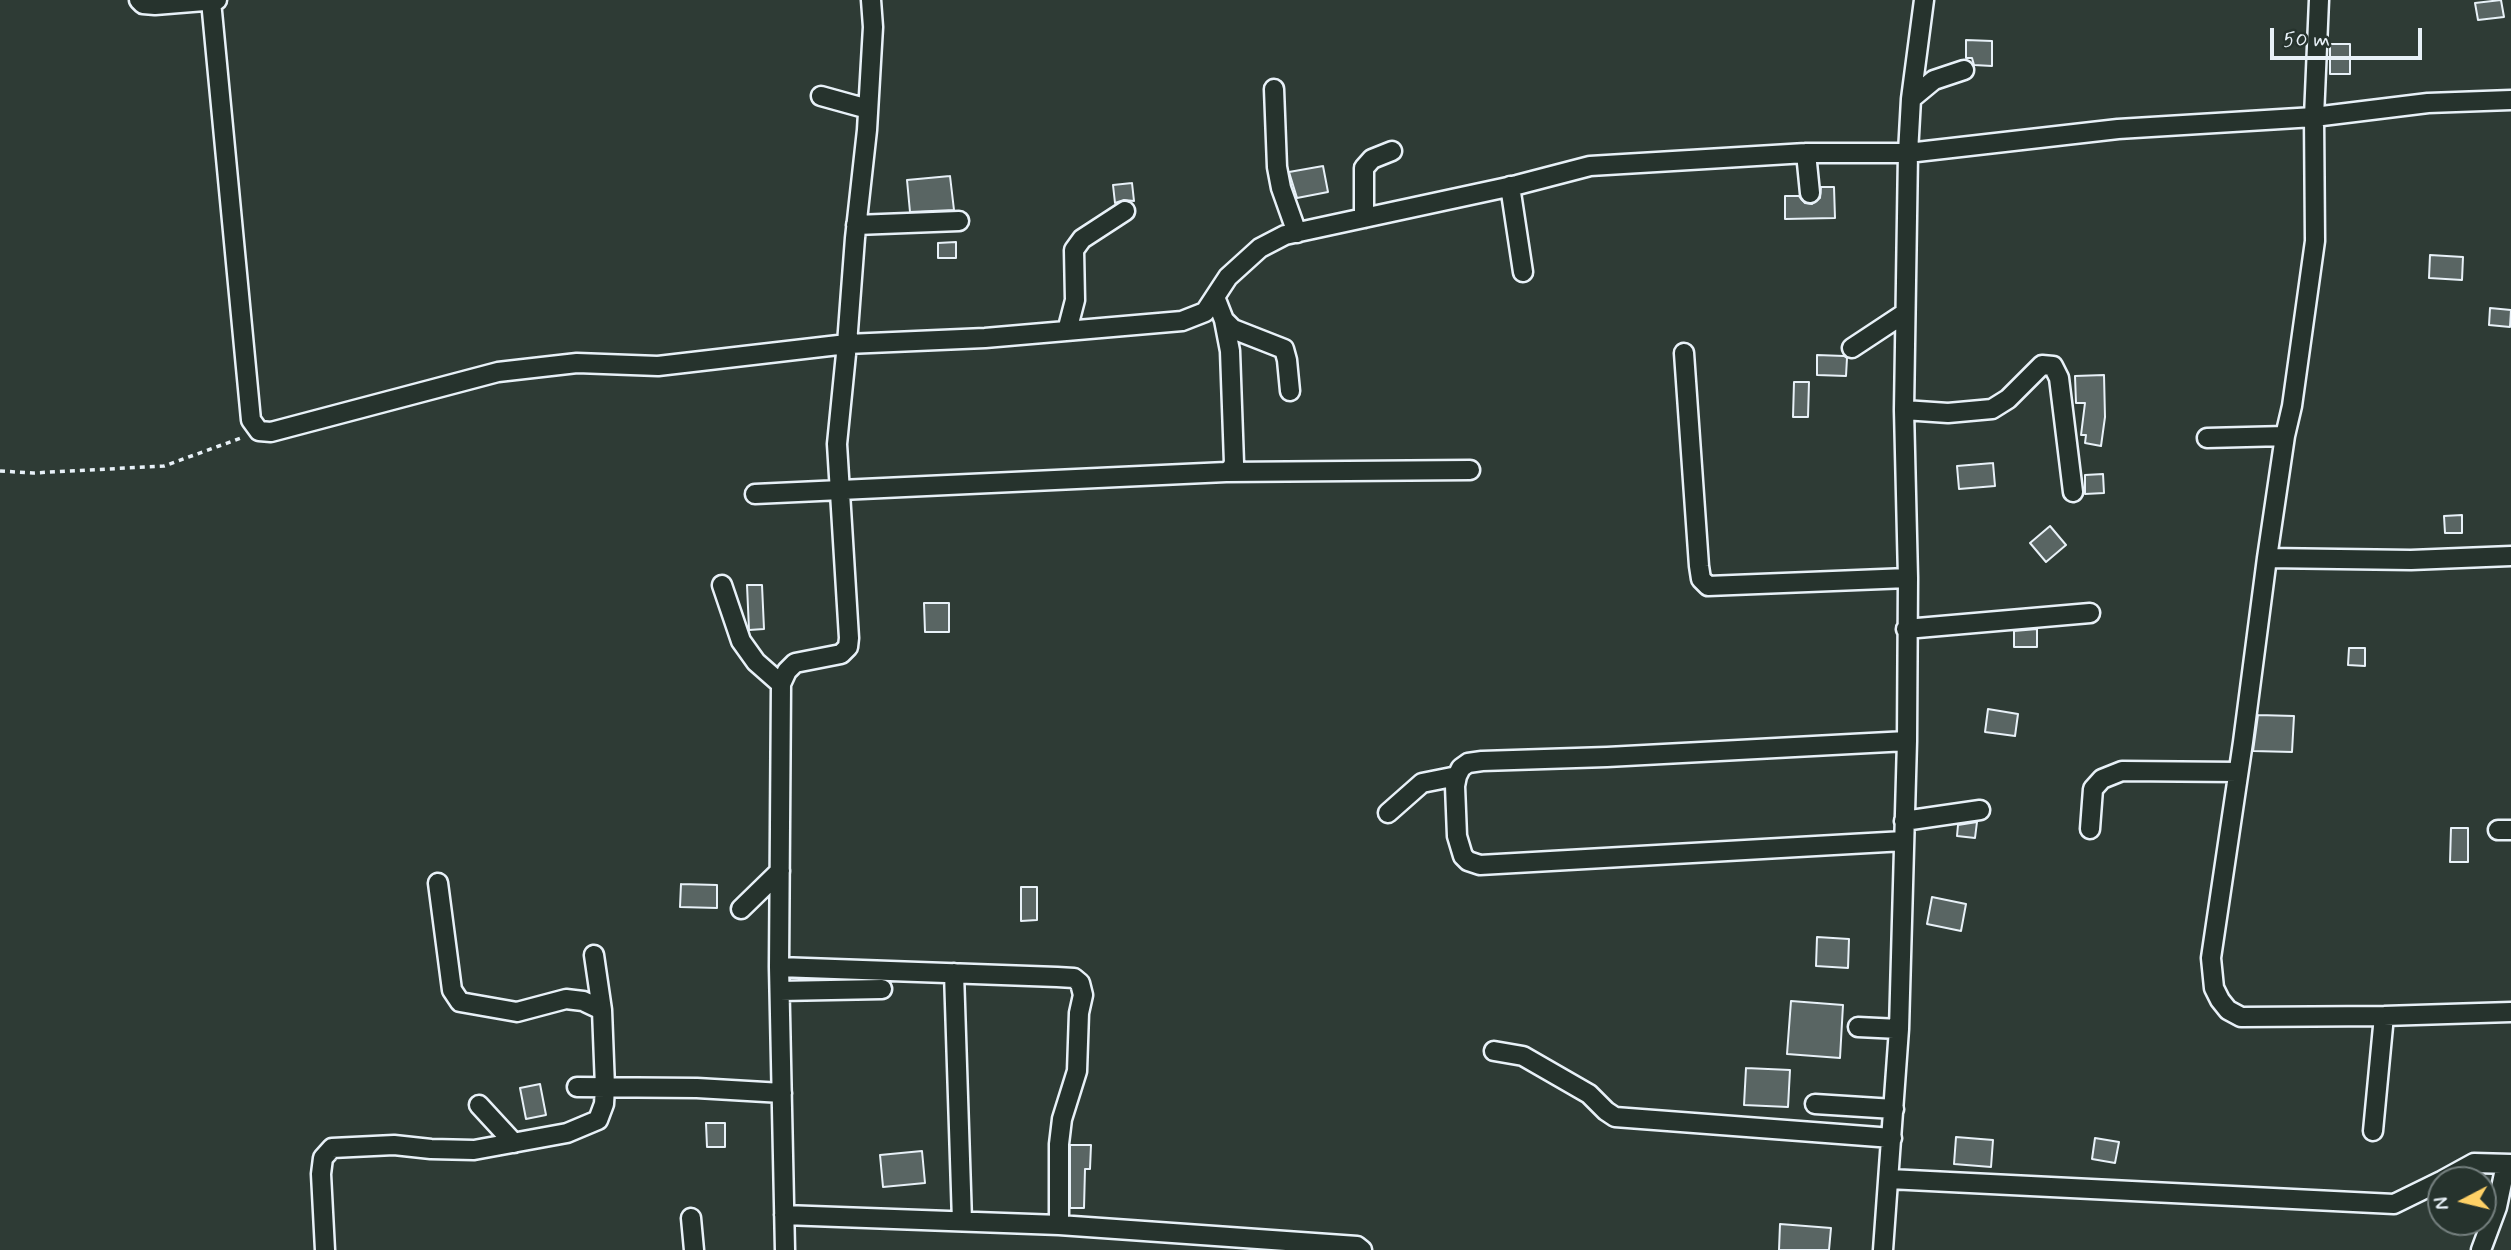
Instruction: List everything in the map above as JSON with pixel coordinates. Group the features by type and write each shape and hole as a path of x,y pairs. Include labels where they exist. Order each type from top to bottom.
{"street":[{"path":"139,0 143,4 155,5 217,0"},
{"path":"785,1250 779,967 781,684 787,671 795,663 841,654 848,647 837,444 868,109 873,27 871,0"},
{"path":"1871,1250 1884,1244 1899,1029 1907,741 1908,578 1904,410 1908,153 1911,99 1924,0"},
{"path":"2319,0 2315,241 2211,958 2214,988 2228,1010 2241,1017 2510,1015"},
{"path":"211,1 251,419 259,431 271,432 498,372 576,363 658,366 848,344 985,338 1182,321 1205,312 1228,277 1260,248 1285,236 1590,166 1806,153 1908,153 2118,128 2315,117 2428,103 2511,100"},
{"path":"1911,99 1934,80 1964,70"},
{"path":"1274,89 1277,167 1281,188 1297,233"},
{"path":"821,96 868,109"},
{"path":"1364,218 1364,168 1372,159 1392,151"},
{"path":"1806,153 1810,193"},
{"path":"1510,186 1523,272"},
{"path":"1067,331 1075,300 1074,250 1083,239 1125,211"},
{"path":"856,225 959,222"},
{"path":"1215,297 1224,320 1230,351 1234,463 1226,472"},
{"path":"1852,348 1905,313"},
{"path":"1224,320 1233,329 1284,349 1290,391"},
{"path":"1684,353 1699,566 1701,579 1707,586 1908,578"},
{"path":"1904,410 1948,413 1992,409 2008,399 2042,365 2053,366 2059,377 2073,492"},
{"path":"2207,438 2285,436"},
{"path":"754,494 1226,472 1469,470"},
{"path":"2267,558 2411,559 2511,556"},
{"path":"722,585 741,641 757,662 781,684"},
{"path":"1906,629 2090,612"},
{"path":"1904,841 1480,864 1468,861 1463,856 1457,836 1457,776 1468,762 1907,741"},
{"path":"2090,829 2094,789 2102,779 2122,771 2238,772"},
{"path":"1388,813 1422,783 1457,776"},
{"path":"1904,821 1980,810"},
{"path":"741,909 780,871"},
{"path":"438,883 452,990 460,1002 517,1012 566,999 583,1000 603,1010"},
{"path":"325,1250 321,1174 323,1158 332,1148 394,1145 474,1150 567,1133 598,1120 604,1104 605,1087 603,1010 594,955"},
{"path":"779,967 1074,978 1080,983 1083,995 1079,1013 1077,1072 1062,1119 1059,1144 1059,1224"},
{"path":"954,973 962,1221"},
{"path":"780,991 882,989"},
{"path":"2373,1131 2384,1016"},
{"path":"1858,1027 1899,1029"},
{"path":"1494,1051 1523,1056 1589,1094 1615,1117 1892,1138"},
{"path":"577,1087 697,1088 782,1093"},
{"path":"1815,1104 1894,1108"},
{"path":"479,1105 514,1143"},
{"path":"2469,1166 2474,1163 2509,1164 2481,1250"},
{"path":"1889,1179 2394,1204 2427,1188"},
{"path":"784,1214 1059,1224 1357,1246 1362,1250"},
{"path":"691,1218 694,1250"}],"path":[{"path":"0,471 33,473 163,466 259,431"}],"building":[{"path":"2501,0 2504,17 2478,20 2475,3"},
{"path":"1966,40 1992,41 1992,66 1974,65 1972,58 1966,58"},
{"path":"2330,44 2350,44 2350,74 2330,74"},
{"path":"1323,166 1328,192 1297,198 1289,172"},
{"path":"950,176 954,210 910,212 907,180"},
{"path":"1132,183 1134,201 1115,203 1113,185"},
{"path":"1821,187 1834,187 1835,218 1785,219 1785,196 1799,196 1805,203 1812,204 1820,198"},
{"path":"956,242 956,258 938,258 938,243"},
{"path":"2430,255 2463,257 2462,280 2429,278"},
{"path":"2490,308 2511,310 2510,327 2489,325"},
{"path":"1817,355 1847,358 1846,376 1817,375"},
{"path":"2104,375 2105,417 2101,446 2085,443 2086,435 2081,435 2085,403 2076,403 2075,376"},
{"path":"1794,382 1809,382 1808,417 1793,417"},
{"path":"1993,463 1995,486 1959,489 1957,466"},
{"path":"2103,474 2104,493 2085,494 2085,475"},
{"path":"2462,515 2462,533 2445,533 2444,516"},
{"path":"2050,526 2066,545 2046,562 2030,543"},
{"path":"747,585 762,585 764,629 749,630"},
{"path":"924,603 949,603 949,632 925,632"},
{"path":"2037,629 2037,647 2014,647 2014,631"},
{"path":"2349,648 2365,648 2365,666 2348,665"},
{"path":"1988,709 2018,714 2015,736 1985,732"},
{"path":"2258,715 2294,716 2292,752 2253,751"},
{"path":"1977,822 1975,838 1957,836 1958,825"},
{"path":"2451,828 2468,828 2468,862 2450,862"},
{"path":"681,884 717,885 717,908 680,907"},
{"path":"1021,887 1037,887 1037,920 1021,921"},
{"path":"1932,897 1966,904 1961,931 1927,924"},
{"path":"1817,937 1849,939 1848,968 1816,966"},
{"path":"1791,1001 1843,1005 1840,1058 1787,1054"},
{"path":"1746,1068 1790,1070 1788,1107 1744,1105"},
{"path":"540,1084 546,1115 526,1119 520,1088"},
{"path":"706,1123 725,1123 725,1147 707,1147"},
{"path":"1956,1137 1993,1140 1991,1167 1954,1164"},
{"path":"2095,1138 2119,1142 2115,1163 2092,1159"},
{"path":"1070,1145 1091,1145 1090,1169 1085,1169 1084,1208 1070,1208"},
{"path":"922,1151 925,1183 883,1187 880,1155"},
{"path":"1780,1224 1831,1228 1829,1250 1779,1250"}]}
